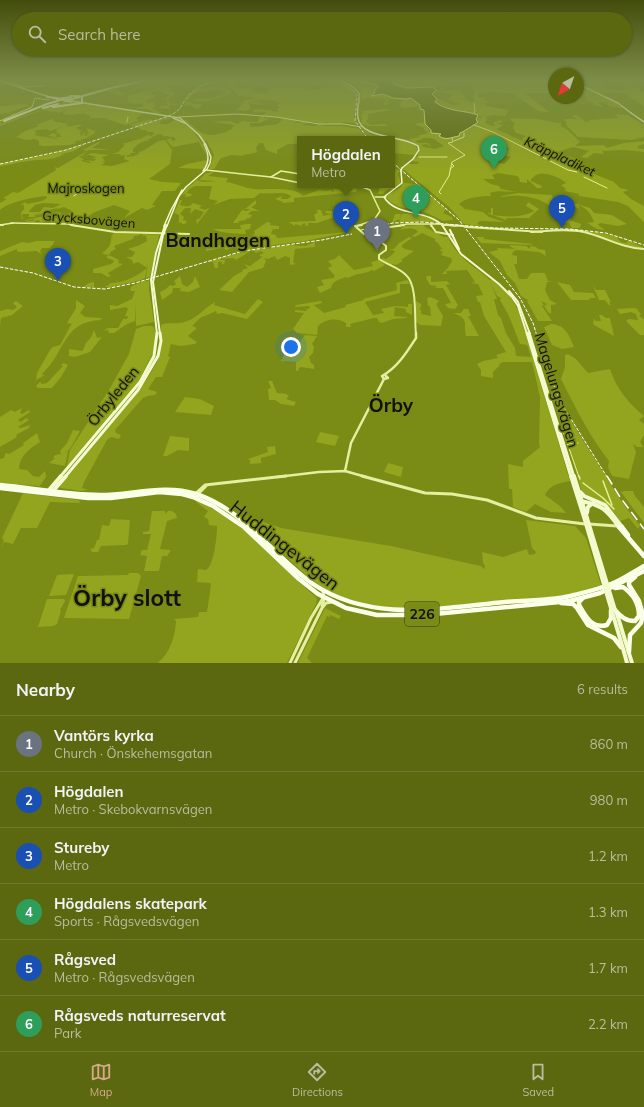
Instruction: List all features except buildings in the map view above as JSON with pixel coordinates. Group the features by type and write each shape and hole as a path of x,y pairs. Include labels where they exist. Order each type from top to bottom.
{"highway":[{"path":"0,122 33,110"},
{"path":"4,121 34,110"},
{"path":"0,122 36,110"},
{"path":"20,114 39,110"}],"main road":[{"path":"125,110 179,118 199,135 209,150 211,160 205,170"},
{"path":"358,110 358,119 361,127 372,134 386,136"},
{"path":"626,110 644,122"},
{"path":"162,115 175,118 184,123 205,145 209,156 208,164 205,170"},
{"path":"385,197 402,183 400,171 415,157 419,150 418,146 406,139 395,137"},
{"name":"Örbyleden","path":"52,492 146,374 153,358 156,346 157,324 151,282 163,233 179,192 205,170"},
{"name":"Magelungsvägen","path":"385,197 389,202 399,208 423,213 438,219 451,234 465,256 502,284 512,294 520,307 579,490 581,501"},
{"name":"Magelungsvägen","path":"451,234 462,255 501,285 518,306 615,610 626,652 627,663"},
{"name":"Huddingevägen","path":"0,485 101,498 172,493 195,495 218,506 249,526 302,575 322,590 342,600 369,608 397,611 535,601 572,596 612,584 644,565"},
{"name":"Huddingevägen","path":"0,488 52,492"},
{"path":"579,490 584,496 608,507 621,527 644,553"},
{"name":"Huddingevägen","path":"195,495 225,514 254,536 298,578 314,591 333,602 364,613 397,616 527,605 584,598 611,588 644,571"},
{"path":"581,501 599,502"},
{"path":"581,501 594,503 606,509 644,556"},
{"path":"586,518 588,507 594,503"},
{"name":"Magelungsvägen","path":"586,518 610,606 626,652 632,663"},
{"path":"626,652 630,635 641,623 642,610 639,601 629,585 629,582 638,574"},
{"path":"611,588 623,586 627,589 636,602 641,617"},
{"path":"584,598 579,602 583,616 596,625 604,627 607,625 610,618 610,606"},
{"path":"527,605 532,606 571,603 576,606 590,626 615,638 626,652"},
{"path":"615,610 623,618 630,622 641,617"}],"street":[{"path":"0,122 28,110"},
{"path":"175,118 204,115 241,115 276,117 321,124 344,124 361,127"},
{"path":"179,118 186,117"},
{"path":"205,170 271,177 297,182"},
{"path":"271,177 281,171 297,174"},
{"path":"365,188 378,197 385,197"},
{"path":"346,471 351,443 384,379 388,378 385,375 416,338 414,323 414,289 409,278 379,259 379,255 387,249 373,235 364,234 355,226 372,221 379,215 380,210 378,197"},
{"name":"Grycksbovägen","path":"0,225 11,223 68,224 115,232 189,234 163,233"},
{"path":"377,230 407,224 438,224 531,232 557,230 582,232 634,248 644,248"},
{"path":"432,224 434,231 451,234"},
{"path":"195,495 209,485 319,472 346,471 425,493 452,494 487,500 526,516 543,520 621,527"},
{"path":"295,663 320,611 324,597 322,590"},
{"path":"314,591 320,602"},
{"path":"324,597 342,600"},
{"path":"290,663 320,602 324,597"},
{"path":"320,611 326,603 333,602"}],"green space":[{"path":"0,110 16,110 8,113 15,113 27,110 21,113 24,113 0,122 0,120 12,115 6,113 0,114"},
{"path":"40,110 125,110 145,113 136,118 139,121 125,125 104,118 90,118 90,116 84,113 72,115 62,114 67,110 59,113 42,110 0,126 0,123"},
{"path":"149,110 156,110 159,112 164,111 158,113 162,114 151,113 153,112"},
{"path":"255,110 272,110 271,111 277,112 278,110 355,110 354,117 356,124 342,122 342,124 330,124 326,122 324,123 325,124 312,122 301,125 316,126 318,124 324,126 342,126 359,129 365,136 297,136 297,144 288,144 277,150 277,154 266,150 263,143 259,143 255,153 243,156 231,155 221,158 214,169 209,169 214,155 206,140 205,141 182,118 201,133 214,135 230,130 235,126 211,122 231,121 237,124 242,121 257,122 260,116 258,116 267,112 253,112","holes":["264,116 282,119 278,124 253,127 250,126 250,123 260,123 270,118 264,118","296,120 306,122 293,123 298,121"]},
{"path":"391,110 368,114 368,119 366,121 370,125 385,124 388,126 368,126 361,124 362,111"},
{"path":"454,110 509,110 505,116 492,115 485,117 487,119 485,123 493,126 495,125 493,123 500,120 503,122 496,124 504,125 496,129 525,142 522,139 526,136 516,133 513,127 515,123 510,120 512,118 538,119 561,123 561,126 568,130 580,142 575,146 604,145 607,148 624,143 644,141 644,144 638,146 638,148 644,149 644,152 624,150 602,151 604,154 594,153 587,158 581,157 589,151 573,147 551,154 561,159 568,156 576,159 568,160 594,168 592,173 614,182 620,188 629,190 623,192 631,199 644,206 644,222 628,206 618,202 579,196 579,194 565,191 566,189 561,185 566,183 552,175 535,175 531,181 542,186 541,188 537,188 527,179 527,183 520,182 517,176 498,173 492,175 495,179 483,179 491,184 499,186 501,189 517,192 494,192 490,193 491,196 470,198 459,204 465,209 483,212 489,217 505,222 480,221 477,223 480,226 464,224 450,208 403,169 408,164 417,164 419,162 411,161 418,156 420,148 409,139 416,138 414,137 421,138 417,136 428,132 423,129 425,128 416,125 417,123 424,123 431,134 449,131 483,117 472,113","holes":["421,138 432,138 444,146 435,149 421,145 426,144 432,147 428,143 418,143 415,141 423,139","500,147 509,148 503,155 511,157 504,164 488,160 493,149 499,149"]},
{"path":"536,110 546,110 549,112 538,111"},
{"path":"615,114 628,115 644,125 644,137 632,140 578,137 566,125 566,121 564,119 578,119 572,116 576,115 586,122 590,122 588,120 618,118"},
{"path":"167,117 171,119 161,120 160,124 167,124 179,118 187,124 201,142 205,149 208,160 204,169 178,168 187,164 207,160 206,154 199,142 173,147 166,140 171,138 171,141 176,140 174,137 163,137 162,134 151,136 154,134 153,132 147,132 148,131 129,125 151,119 150,120 154,120 145,124"},
{"path":"52,119 54,120 52,121 68,124 66,126 82,125 76,128 82,131 79,133 82,136 82,134 86,132 84,135 85,136 90,134 87,134 88,132 91,133 87,131 88,130 86,128 96,131 94,134 86,138 94,136 80,140 80,142 79,140 74,142 77,143 69,145 43,146 39,145 39,141 35,139 26,140 16,137 25,131 40,126 36,125","holes":["64,126 56,130 58,131 55,132 60,134 61,137 56,137 55,136 58,135 53,133 48,136 58,138 56,139 34,135 37,133 35,132 36,130 48,129 50,131"]},
{"path":"359,127 371,134 383,136 366,136"},
{"name":"Majroskogen","path":"148,135 154,137 147,140 150,141 145,141 139,144 133,149 133,152 136,153 130,153 131,155 127,155 127,157 140,153 138,152 145,150 161,140 165,140 172,150 170,164 149,179 162,182 181,183 175,191 162,191 152,205 156,206 147,210 142,208 124,218 130,211 114,205 95,212 75,224 59,223 58,221 53,221 56,222 51,223 50,220 40,223 39,220 34,221 36,223 24,221 33,218 27,221 33,221 34,218 50,215 46,214 54,212 53,213 59,212 62,214 45,220 58,218 59,220 62,218 60,217 72,211 64,207 35,217 28,217 29,214 22,214 23,219 21,213 24,209 24,205 20,205 26,202 27,204 42,201 47,198 46,196 15,202 0,210 0,203 7,199 3,198 13,192 18,193 56,170 55,167 58,168 87,151 82,156 93,159 81,156 79,157 84,159 81,161 90,163 91,162 84,160 94,161 96,159 90,158 96,157 89,155 84,156 92,153 109,155 102,157 105,161 100,162 105,162 101,165 112,166 130,161 124,159 125,155 121,156 120,154 112,154 118,152 125,145 122,144 139,139 136,138 140,139","holes":["43,203 61,204 53,208 44,207 40,212 29,211 35,205","59,208 55,210 44,213 44,211"]},
{"path":"395,138 411,141 407,143 414,143 418,150 414,155 395,153"},
{"path":"98,142 100,143 92,148 111,150 83,150"},
{"path":"84,145 74,151 61,154 64,154 56,158 24,161 0,166 0,164 45,155"},
{"path":"396,169 400,170 398,174 401,183 394,189 386,190 383,194 378,193 380,188 395,188 395,172"},
{"path":"214,172 208,176 228,178 226,182 250,188 294,191 303,196 319,190 330,190 334,192 333,189 344,190 344,188 354,188 357,190 356,192 294,198 294,202 282,203 283,202 275,199 282,196 281,199 288,199 291,196 284,193 260,193 254,198 230,199 213,205 218,201 209,199 212,186 195,186 189,189 187,193 192,194 191,196 185,197 186,193 182,196 186,189 197,180 203,182 216,181 199,180 206,173"},
{"path":"404,183 416,184 446,209 443,213 452,217 453,220 443,221 425,212 400,207 390,202 387,198 388,195 400,188"},
{"path":"518,193 552,195 553,199 572,202 569,203 562,201 560,203 561,207 566,209 564,212 571,218 570,220 581,224 580,228 572,228 569,223 563,222 552,208 537,199 519,196 501,196"},
{"path":"180,200 182,200 180,205 189,206 193,203 202,206 199,208 205,210 210,207 197,224 196,220 200,218 204,212 195,209 190,214 191,208 185,208 180,214 184,217 183,220 187,221 185,224 182,224 176,222 179,222 179,215 174,213"},
{"path":"256,200 256,204 251,207 259,211 251,211 248,214 252,215 250,218 245,219 247,220 233,223 242,210 247,211 250,209 245,209"},
{"path":"528,202 539,209 529,218 507,218 506,220 487,213 491,213 491,208 493,208 493,215 524,215 534,211 526,206"},
{"path":"574,203 590,208 594,213 612,215 627,224 618,226 600,223 598,225 605,230 597,229 587,223 594,222 588,211 581,206 578,205 580,209 571,205"},
{"path":"316,210 321,210 323,216 331,214 326,213 325,211 332,211 335,217 317,223 308,223 308,226 306,226 305,223 302,224 302,226 295,224 295,226 288,222 316,221 314,215 318,212"},
{"path":"395,214 401,214 400,219 402,214 422,214 438,222 400,222 399,219 392,223"},
{"path":"267,222 271,223 270,225 279,226 279,229 273,229 271,234 276,235 277,238 349,232 305,241 234,252 241,249 235,247 226,250 223,248 206,251 206,246 247,243 245,242 247,238 255,235 252,235 255,233 254,231"},
{"path":"251,224 250,229 245,230 246,234 224,232 213,229 241,229 240,225"},
{"path":"424,225 425,227 444,237 448,237 456,251 466,261 490,280 492,279 510,296 519,312 570,481 552,486 545,495 560,506 566,513 551,512 535,504 526,512 513,507 512,489 509,489 508,464 523,467 523,461 540,447 540,397 532,362 503,362 499,364 500,365 493,372 493,378 481,376 481,370 477,364 483,361 498,358 496,355 506,352 484,316 480,302 478,302 476,296 483,295 478,284 470,283 475,282 467,270 446,271 447,274 442,274 452,261 451,258 441,255 443,252 439,250 442,249 435,239 422,233 415,237 412,236 418,232 417,230 408,228 400,230 404,226","holes":["491,283 497,296 501,298 500,300 509,316 520,344 527,345 531,357 516,356 515,348 506,333 501,318 498,315 494,299 497,299"]},
{"path":"573,229 601,233 621,238 617,238 621,242 626,243 628,240 644,248 635,248"},
{"path":"114,233 140,235 134,236 133,239 114,246 116,249 110,252 111,254 103,255 105,254 102,253 109,246 111,237 113,237 111,236"},
{"path":"143,234 159,235 150,277 146,278 148,262 147,268 138,262 133,264 132,260 126,257 132,257 135,252 128,249 147,241 146,236 141,235"},
{"path":"409,237 412,238 402,245 402,247 414,251 401,260 403,261 396,265 393,264 390,266 381,259 386,259 393,254 395,251 389,249 394,249 399,243"},
{"path":"476,237 484,237 484,239 533,244 481,243"},
{"path":"36,241 55,241 50,248 42,248 40,251 42,254 36,251 19,252 17,249 0,256 0,251 22,242 29,243"},
{"path":"315,242 315,247 295,249 293,263 297,264 290,265 290,258 285,256 277,260 275,256 268,259 264,258 266,261 263,268 249,272 232,292 219,290 234,276 243,271 242,270 248,268 244,264 252,267 250,266 262,257 259,255 264,253 260,251 256,253 252,250 236,260 234,258 220,259 225,260 224,264 222,264 222,262 218,262 218,268 215,268 213,262 207,262 253,249 287,245 305,246"},
{"path":"509,245 526,246 530,249 530,246 545,250 546,256 539,252 516,250 512,255 517,256 517,264 514,264 519,279 527,279 531,273 545,273 548,281 553,282 547,282 545,290 550,300 557,304 551,305 551,314 544,306 547,304 541,301 544,305 542,306 552,321 538,321 527,301 528,300 521,296 515,283 507,275 500,261 489,252 498,250 497,248 515,249"},
{"path":"109,255 119,260 118,263 123,264 108,273 109,275 112,275 108,277 101,273 93,273 93,269 114,262 113,260 107,258"},
{"path":"339,255 354,270 373,266 371,262 379,260 385,265 374,271 372,270 339,280 333,283 331,288 320,293 317,287 324,285 321,280 333,278 335,276 328,268 332,266 328,261 335,259"},
{"path":"147,268 145,278 141,280 111,287 104,287 109,283 121,282 139,274"},
{"path":"180,276 182,284 187,287 193,282 195,276 200,287 189,292 179,291 181,290 180,288 173,288 172,293 162,300 160,292 170,285 173,286 176,284 174,281"},
{"path":"427,276 431,276 431,282 447,281 450,284 446,285 458,305 455,309 448,308 445,304 451,303 443,288 435,288 437,286 430,285 426,278"},
{"path":"149,279 149,290 154,322 136,326 135,302 135,321 127,324 114,333 109,333 108,330 103,331 108,328 118,328 123,319 127,319 128,316 125,316 128,309 126,307 110,310 110,305 117,306 132,299 135,291 131,291 130,289 132,286 146,280 147,282"},
{"path":"407,280 410,284 400,284 400,293 365,302 373,315 384,313 381,309 395,306 408,307 408,304 412,304 412,315 406,312 406,309 395,307 394,316 407,317 406,318 393,319 382,323 379,322 377,318 374,318 350,324 351,327 346,327 346,323 339,320 328,320 318,326 317,335 297,333 293,329 304,313 295,312 295,310 306,311 310,308 309,306 295,307 296,305 321,301 322,303 314,305 324,313 346,307 345,305 364,300 363,299 397,290 396,283"},
{"path":"94,282 94,287 83,287"},
{"path":"557,282 570,285 574,292 593,293 596,298 590,298 589,300 571,300"},
{"path":"592,283 596,290 605,290 611,305 609,305 605,300 599,300"},
{"path":"431,297 439,301 436,304 443,316 441,326 420,325 416,322 416,301 421,304 419,309 421,310 421,314 431,316 427,298"},
{"path":"258,299 263,302 247,319 222,313 217,314 216,311 200,318 192,326 197,328 188,336 197,342 195,344 180,346 171,344 168,356 170,357 162,377 156,377 148,389 157,392 155,395 143,398 115,430 116,433 121,435 119,439 111,437 107,440 84,482 82,488 88,490 81,491 60,488 60,486 147,379 157,362 160,350 161,325 189,320 215,302 214,305 245,314"},
{"path":"76,300 85,306 80,313 85,317 102,318 100,320 88,322 79,326 72,332 42,375 45,375 36,380 37,373 50,350 53,347 60,345 72,324 67,323 76,308"},
{"path":"16,301 23,306 12,315 1,318 0,326 0,311 8,309 13,310 17,307 13,303"},
{"path":"464,309 468,309 471,316 468,316 479,336 466,336 464,319 453,313 461,313"},
{"path":"617,309 638,309 637,310 641,314 639,316 644,319 644,335 640,335 626,321 629,319 638,320 636,314 631,312 620,314"},
{"path":"599,315 610,318 614,336 594,325 593,318 596,321 601,321"},
{"path":"551,324 560,326 566,331 574,347 562,349 552,345 544,327"},
{"path":"144,326 154,327 156,335 153,353 138,382 67,466 70,450 109,390 129,354 136,329"},
{"path":"94,330 97,338 102,337 90,352 75,357 69,356 69,349 82,351 84,349"},
{"path":"305,335 317,336 312,344 314,347 313,353 309,357 311,363 314,365 314,369 301,367 298,371 296,371 296,362 281,361 288,347 295,348"},
{"path":"568,354 576,359 588,373 610,369 616,383 624,395 644,416 639,420 644,424 644,435 640,442 643,447 637,447 633,444 636,452 629,479 612,476 608,467 609,461 589,432 561,379 565,367 565,355"},
{"path":"64,363 68,365 52,388 38,388 36,386 40,382 42,384 47,383"},
{"path":"268,381 272,381 277,393 286,394 289,396 286,399 296,402 294,406 281,404 275,400 269,400 268,389 271,388"},
{"path":"550,389 554,390 560,404 624,505 640,526 638,529 629,518 620,521 612,510 602,502 582,492 562,427 566,428 572,440 574,440 559,412"},
{"path":"185,397 200,399 214,406 211,415 175,412"},
{"path":"22,408 20,413 22,414 29,410 30,412 18,420 21,422 26,418 29,420 18,427 21,428 30,425 29,428 16,435 17,437 0,447 0,417 11,410 15,412"},
{"path":"73,430 80,431 70,449 60,456 68,451 65,466 49,463 55,458 53,458 55,455 61,454 60,451 67,443"},
{"path":"320,432 339,436 335,446 316,442"},
{"path":"37,433 40,442 32,447 23,457 19,465 19,469 27,470 33,476 39,477 45,471 46,477 39,487 0,483 0,459 4,458 5,454 9,454 24,445 23,443"},
{"path":"170,436 189,438 189,451 178,450 167,456 163,456"},
{"path":"275,446 276,454 261,458 261,463 250,464 250,460 248,459 268,452 267,447"},
{"path":"388,463 403,467 401,477 384,472"},
{"path":"633,491 644,507 644,523 621,492"},
{"path":"23,493 79,500 80,503 50,502 37,528 21,528 13,544 4,542 0,550 4,540 2,538"},
{"path":"198,500 239,526 316,597 316,604 287,663 158,663 166,654 173,639 176,621 174,619 198,617 199,612 207,612 211,585 210,583 197,582 198,569 206,570 211,563 216,543 217,526 209,525 208,519 204,517 208,511 196,502"},
{"path":"152,511 165,511 165,514 168,511 172,511 176,514 177,518 167,521 160,549 171,550 167,556 162,556 159,571 144,571 147,556 140,555 142,550 147,550 151,534 143,534 143,532 149,531"},
{"path":"246,516 281,528 391,546 481,566 484,569 485,566 483,563 482,552 503,557 527,549 529,555 535,554 536,552 532,548 526,520 575,526 586,538 601,585 571,594 545,598 404,609 374,607 339,596 310,579 275,546 275,542 247,520"},
{"path":"111,519 130,520 128,544 101,546 98,552 92,552 90,549 94,548 97,540 99,540 102,525 109,526"},
{"path":"129,573 138,573 141,576 129,619 64,618 78,576 128,575"},
{"path":"74,574 66,595 49,596 57,575"},
{"path":"47,599 64,599 65,601 60,610 57,624 53,626 38,627"},
{"path":"325,608 341,616 339,619 330,615 330,617 327,616 307,658 312,663 298,663"}],"shaded area":[{"path":"424,110 456,110 473,113 478,115 476,120 478,122 460,133 459,136 447,138 442,137 439,136 441,134 431,133 431,130 425,124"}],"waterway":[{"path":"473,114 475,110"},
{"path":"127,122 128,117"},
{"name":"Kräppladiket","path":"474,125 493,132 568,170 577,172"},
{"path":"454,141 464,137 464,133"},
{"path":"451,169 452,162 465,155 448,143 453,142 452,138"},
{"path":"419,157 447,157"},
{"path":"451,169 454,166 452,164"},
{"path":"441,194 439,192 449,176 451,169"},
{"name":"Kräppladiket","path":"584,177 607,188"},
{"path":"74,196 79,192"},
{"path":"563,431 579,477"},
{"path":"568,444 578,443"},
{"path":"603,481 612,505"},
{"path":"583,483 603,498 614,509"}],"railway":[{"path":"0,164 66,150 169,116 178,110"},
{"path":"356,110 355,121 366,136"},
{"path":"395,165 459,220 463,225"},
{"path":"361,230 393,223 422,222 463,225"},
{"path":"463,225 494,228 570,229 606,233 644,245"},
{"path":"463,225 520,298 533,323 549,375 563,406 607,477"},
{"path":"0,267 33,273 74,287 105,289 135,283 243,251 322,240 352,234"},
{"path":"607,476 620,497 644,529"}],"place":[{"name":"Rågsveds naturreservat","path":"494,169"},
{"name":"Högdalens skatepark","path":"416,218"},
{"name":"Rågsved","path":"562,228"},
{"name":"Högdalen","path":"346,234"},
{"name":"Vantörs kyrka","path":"377,251"},
{"name":"Stureby","path":"58,281"}],"district":[{"name":"Bandhagen","path":"218,240"},
{"name":"Örby","path":"391,405"},
{"name":"Örby slott","path":"127,597"}]}
